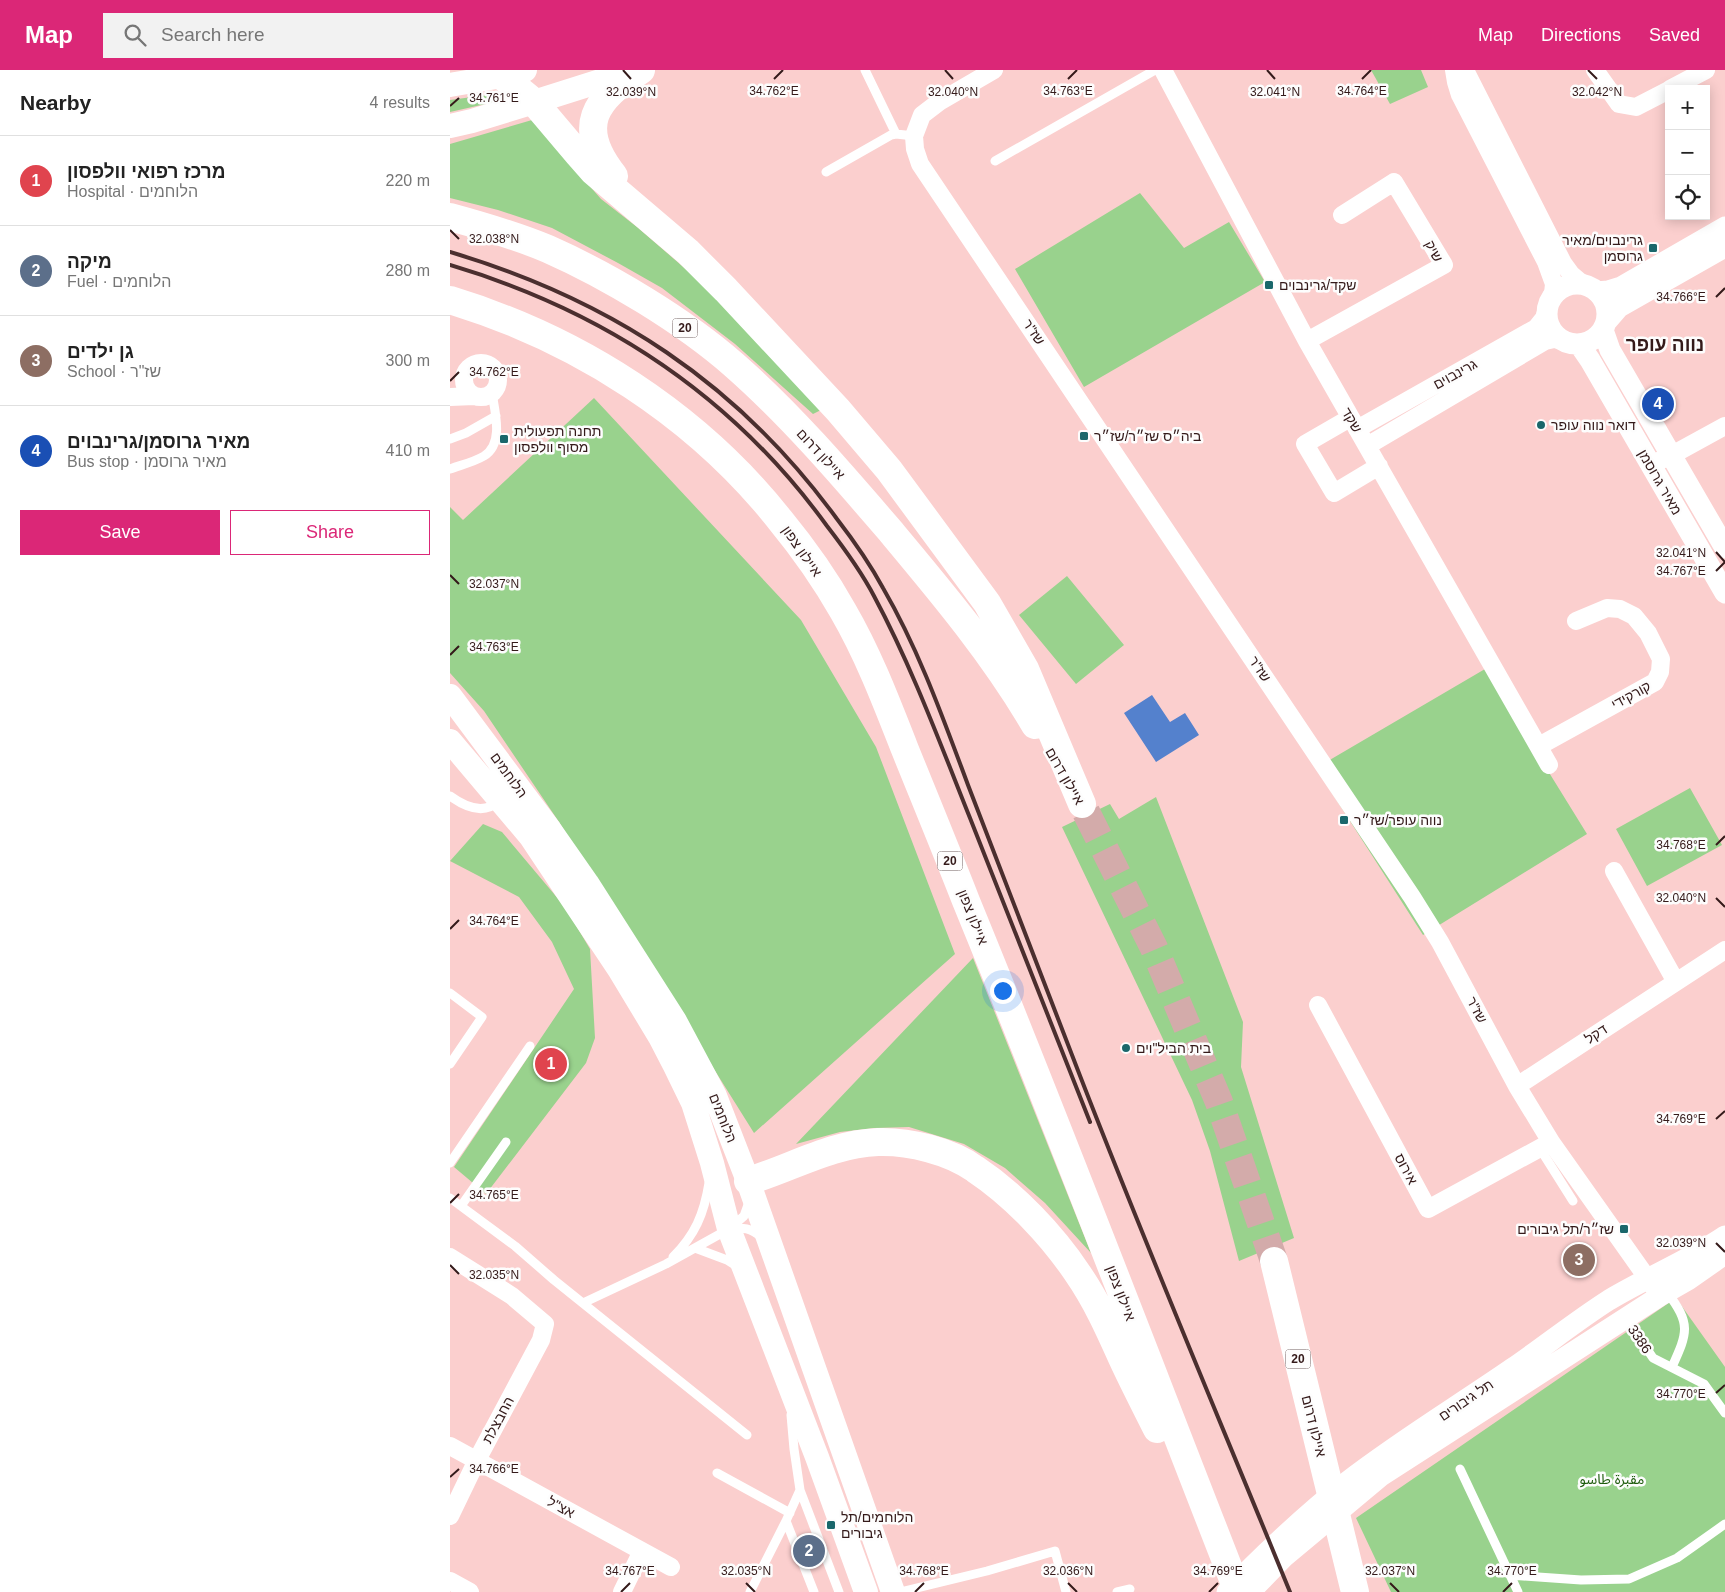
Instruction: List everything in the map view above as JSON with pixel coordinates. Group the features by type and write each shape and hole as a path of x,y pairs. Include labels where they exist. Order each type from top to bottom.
{"highway":[{"path":"642,70 620,83 599,107 593,124 593,137 595,147 612,173 649,217"},
{"path":"514,73 534,102 578,154 615,191 649,217"},
{"name":"איילון דרום","path":"450,217 494,229 549,250 598,274 648,303 697,336 734,365 830,463 949,602 1030,716 1084,808 1025,669 987,603 936,532 889,470 825,396 726,290 649,217"},
{"name":"איילון צפון","path":"450,300 541,334 586,358 624,379 700,436 737,470 782,522 843,611 882,692 1000,984 1237,1592"},
{"path":"748,1181 810,1157 847,1146 877,1142 920,1146 946,1154 974,1168 990,1180 1019,1205 1054,1241 1079,1275 1102,1315 1237,1592"},
{"name":"איילון דרום","path":"1274,1261 1355,1592"}],"main road":[{"path":"450,126 472,121 636,70"},
{"path":"450,85 514,73"},
{"name":"הלוחמים","path":"450,696 587,883 675,1021 715,1096 748,1181 770,1248 893,1592"},
{"name":"הלוחמים","path":"450,741 531,837 619,969 660,1037 692,1103 712,1163 729,1230 866,1592"},
{"path":"712,1163 730,1182 748,1181"}],"street":[{"path":"914,136 922,115 939,102 994,70"},
{"name":"שקד","path":"1164,70 1307,341 1549,764"},
{"path":"1454,70 1460,95 1546,262 1554,284 1547,321 1550,328 1570,342 1588,342 1596,337 1619,307 1725,247"},
{"path":"1465,70 1563,263 1571,274 1591,288 1606,305 1607,313 1604,326"},
{"path":"1595,70 1619,104 1636,107 1665,92"},
{"path":"1678,85 1706,70"},
{"name":"שז\"ר","path":"914,136 915,149 920,164 1440,942 1517,1086 1545,1144 1663,1294"},
{"name":"שיק","path":"1307,341 1444,265 1394,182 1342,215"},
{"path":"1550,303 1561,288 1568,285 1608,291 1621,287 1725,227"},
{"name":"גרינבוים","path":"1379,466 1334,493 1305,444 1354,423 1536,328 1544,318 1550,303"},
{"name":"מאיר גרוסמן","path":"1604,326 1610,350 1725,548"},
{"name":"גרינבוים","path":"1366,446 1545,341 1554,339 1570,342"},
{"name":"מאיר גרוסמן","path":"1570,342 1590,360 1725,593"},
{"path":"450,397 484,397 492,393 497,386 498,380 494,370 484,364 473,365 458,376"},
{"path":"458,376 464,378 466,389 474,396"},
{"path":"1650,465 1725,426"},
{"name":"קורקידי","path":"1539,746 1655,682 1660,672 1661,659 1648,633 1634,616 1620,609 1607,608 1576,621"},
{"path":"1614,872 1676,982"},
{"name":"דקל","path":"1517,1086 1725,950"},
{"name":"אירוס","path":"1318,1005 1428,1209 1545,1144"},
{"name":"תל גיבורים","path":"1227,1592 1300,1522 1350,1491 1608,1301 1648,1277 1697,1254 1725,1236"},
{"name":"תל גיבורים","path":"1250,1592 1350,1491 1381,1476 1663,1294 1688,1280 1725,1254"},
{"name":"החבצלת","path":"450,1257 512,1296 545,1324 542,1340 477,1460 450,1516"},
{"name":"אצ\"ל","path":"450,1446 671,1568"},
{"path":"622,1592 642,1551"},
{"path":"450,1581 470,1592"}],"lane":[{"path":"865,70 896,134"},
{"path":"995,161 1156,70"},
{"path":"826,172 891,135 914,136"},
{"path":"450,469 484,456 494,447 496,416 492,393"},
{"path":"450,439 466,433 496,416"},
{"path":"450,796 457,801 479,809 491,807 500,799 507,782 504,768"},
{"path":"450,993 482,1017 450,1064"},
{"path":"450,1163 530,1046"},
{"path":"461,1206 506,1142"},
{"path":"1545,1144 1573,1201"},
{"path":"666,1264 691,1237 698,1223 706,1204 712,1163"},
{"path":"583,1303 666,1264 729,1230 744,1216 746,1211 749,1202 748,1181"},
{"path":"450,1198 515,1246 747,1435"},
{"path":"729,1230 742,1228 750,1230 770,1248"},
{"path":"695,1248 727,1260 748,1276"},
{"path":"1663,1294 1685,1321 1684,1342 1672,1367"},
{"name":"3386","path":"1626,1318 1653,1358 1704,1384 1725,1413"},
{"path":"788,1382 800,1490 839,1592"},
{"path":"1460,1469 1518,1592"},
{"path":"717,1473 788,1517 814,1592"},
{"path":"750,1592 800,1490"},
{"path":"1510,1575 1581,1580 1629,1579 1677,1558 1725,1524"},
{"path":"900,1592 987,1571 1055,1551 1066,1592"},
{"path":"1117,1592 1130,1588"}],"green space":[{"path":"1371,70 1421,70 1428,87 1390,104"},
{"path":"494,94 502,95 505,98 450,112 450,100"},
{"path":"532,120 601,199 637,227 725,303 821,410 813,414 735,344 662,288 552,228 498,210 450,198 450,144"},
{"path":"1140,193 1184,248 1229,222 1265,282 1084,387 1015,269"},
{"path":"594,398 801,620 876,747 955,954 754,1133 559,822 484,711 450,673 450,507 463,520"},
{"path":"1067,576 1124,645 1076,684 1019,615"},
{"path":"1485,669 1587,834 1423,935 1316,768"},
{"path":"1690,788 1722,845 1647,886 1616,829"},
{"path":"1156,797 1243,1022 1241,1067 1294,1238 1239,1261 1210,1151 1192,1100 1062,827 1110,804 1119,819"},
{"path":"483,824 502,832 565,907 590,949 595,1038 586,1063 486,1194 454,1167 574,989 552,942 519,897 450,861"},
{"path":"973,958 1091,1253 1045,1203 1005,1168 964,1144 909,1127 874,1128 840,1132 796,1144"},
{"name":"مقبرة طاسو","path":"1676,1298 1725,1367 1725,1592 1391,1592 1356,1518"}],"water":[{"path":"1152,695 1170,722 1185,713 1199,735 1156,762 1124,713"}],"tunnel":[{"path":"1086,812 1154,948 1219,1102 1274,1261"}],"railway":[{"path":"450,252 509,272 564,295 617,322 667,353 713,387 757,427 799,470 873,570 908,636 930,685 1098,1122 1290,1592"},
{"path":"450,265 507,284 561,307 612,333 661,364 707,398 750,436 790,479 840,543 874,596 913,678 1090,1122"}],"place":[{"name":"גרינבוים/מאיר גרוסמן","path":"1653,248"},
{"name":"שקד/גרינבוים","path":"1269,285"},
{"name":"מאיר גרוסמן/גרינבוים","path":"1658,404"},
{"name":"דואר נווה עופר","path":"1541,425"},
{"name":"ביה״ס שז״ר/שז״ר","path":"1084,436"},
{"name":"תחנה תפעולית מסוף וולפסון","path":"504,439"},
{"name":"נווה עופר/שז״ר","path":"1344,820"},
{"name":"בית הביל\"וים","path":"1126,1048"},
{"name":"מרכז רפואי וולפסון","path":"551,1064"},
{"name":"שז״ר/תל גיבורים","path":"1624,1229"},
{"name":"גן ילדים","path":"1579,1260"},
{"name":"הלוחמים/תל גיבורים","path":"831,1525"},
{"name":"מיקה","path":"809,1551"}],"district":[{"name":"נווה עופר","path":"1665,344"}]}
